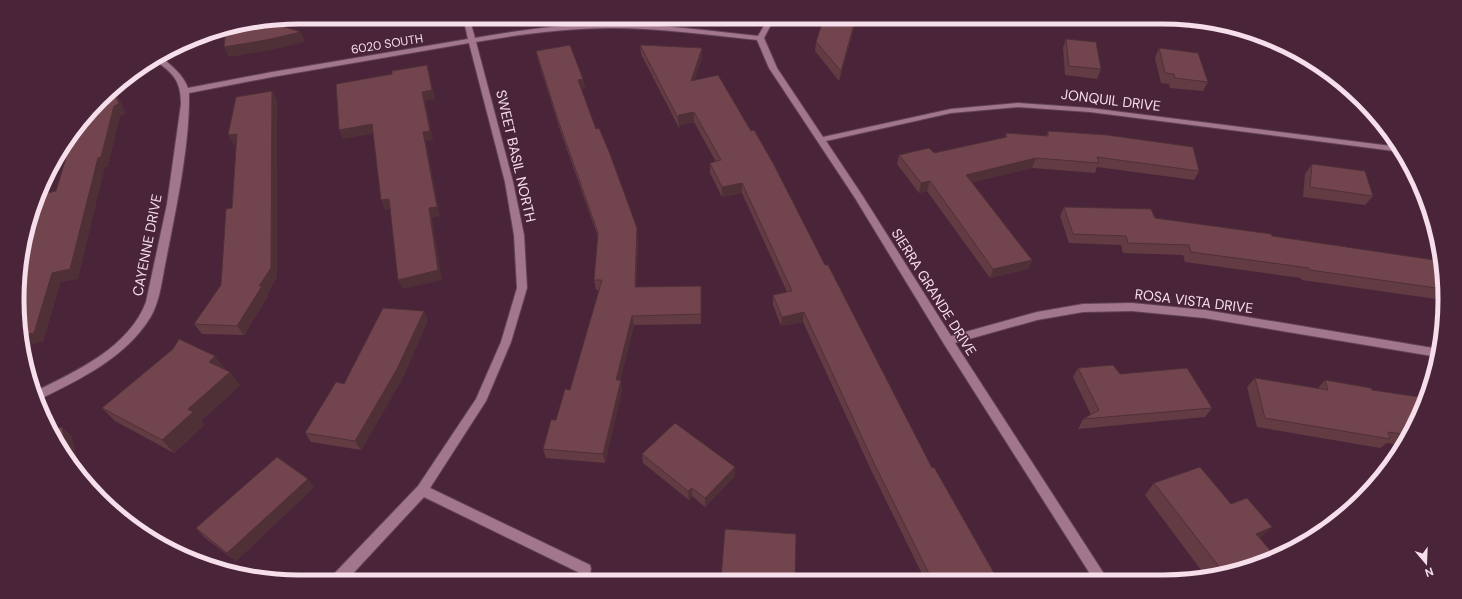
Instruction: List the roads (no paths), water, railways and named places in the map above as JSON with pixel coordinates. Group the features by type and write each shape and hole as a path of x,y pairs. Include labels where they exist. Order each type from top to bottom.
{"street":[{"name":"SWEET BASIL NORTH","path":"343,575 422,490 480,401 506,342 522,288 519,235 509,182 468,24"},
{"path":"760,38 768,24"},
{"name":"6020 SOUTH","path":"185,91 473,40 535,31 592,26 659,28 760,38"},
{"name":"SIERRA GRANDE DRIVE","path":"760,38 773,68 859,197 948,341 1099,575"},
{"path":"161,62 180,80 185,91"},
{"name":"CAYENNE DRIVE","path":"41,394 83,373 121,344 147,315 157,284 179,157 185,120 185,91"},
{"name":"JONQUIL DRIVE","path":"821,140 951,111 1018,105 1090,110 1394,149"},
{"name":"ROSA VISTA DRIVE","path":"948,341 1037,316 1083,308 1132,307 1205,314 1433,352"},
{"path":"422,490 586,569"}]}
